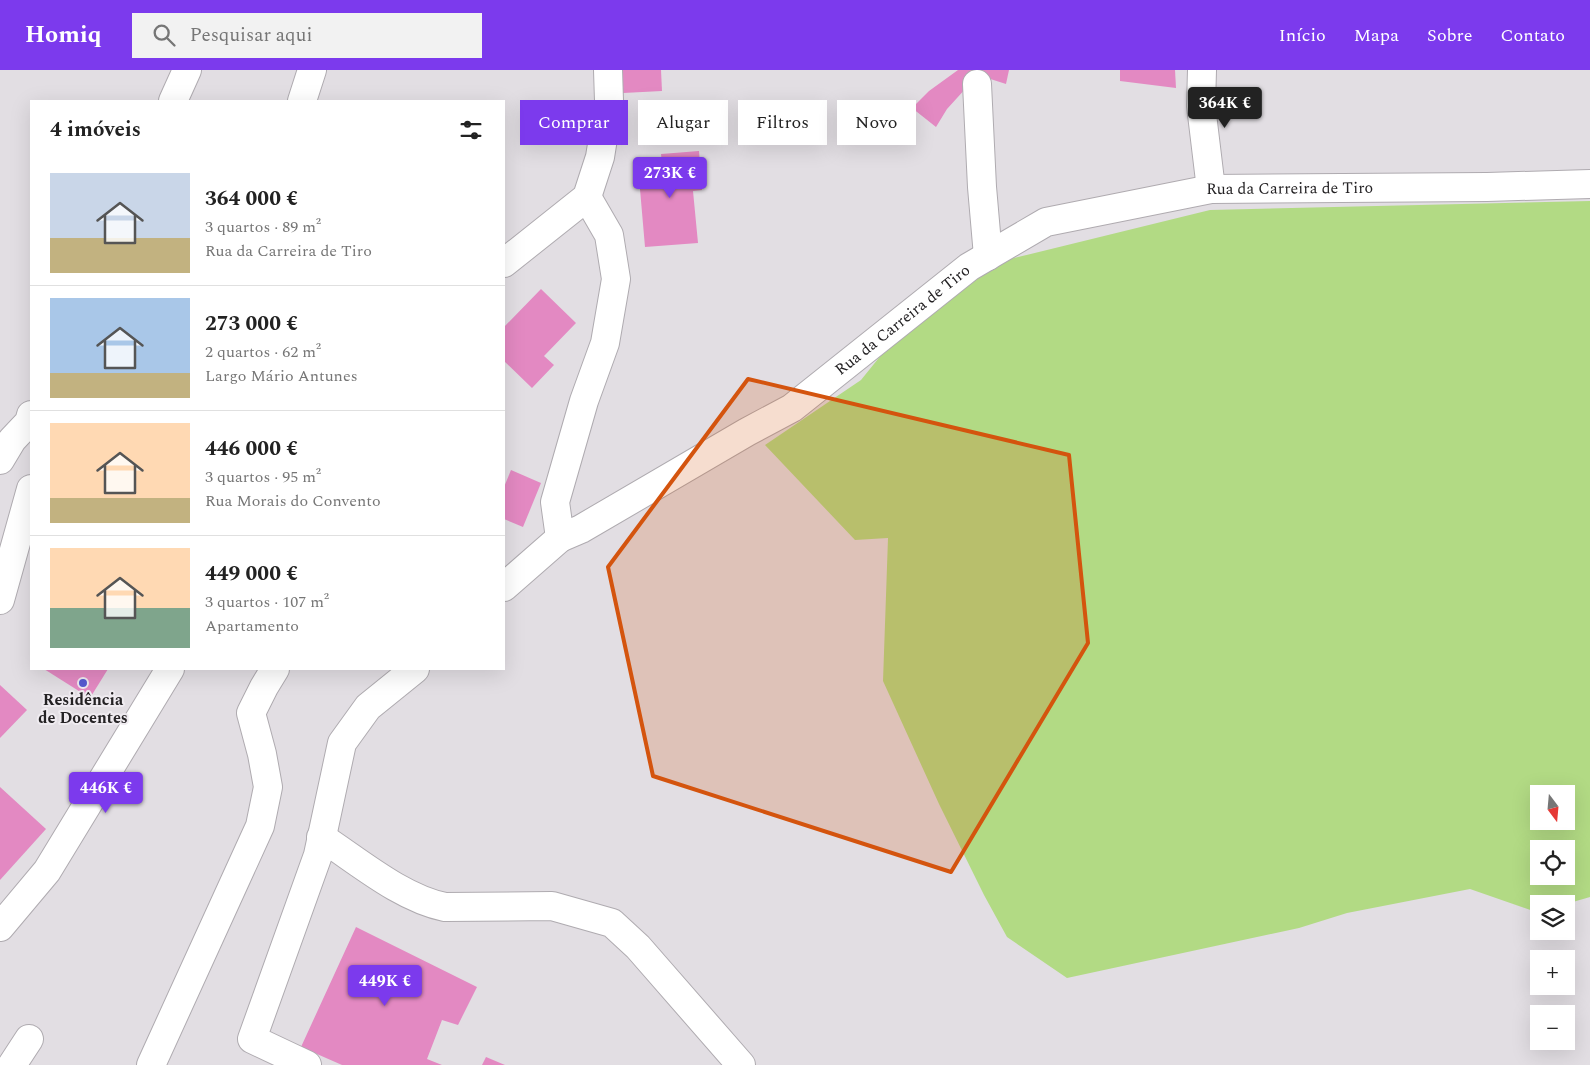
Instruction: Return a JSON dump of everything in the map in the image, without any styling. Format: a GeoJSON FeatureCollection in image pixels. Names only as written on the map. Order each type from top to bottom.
{"type":"FeatureCollection","features":[{"type":"Feature","properties":{"kind":"street"},"geometry":{"type":"LineString","coordinates":[[173,100],[187,70]]}},
{"type":"Feature","properties":{"kind":"street"},"geometry":{"type":"LineString","coordinates":[[302,100],[312,70]]}},
{"type":"Feature","properties":{"kind":"street"},"geometry":{"type":"LineString","coordinates":[[505,262],[587,198],[600,157],[609,101],[608,70]]}},
{"type":"Feature","properties":{"kind":"street"},"geometry":{"type":"LineString","coordinates":[[1202,70],[1201,106],[1211,190]]}},
{"type":"Feature","properties":{"kind":"street"},"geometry":{"type":"LineString","coordinates":[[977,84],[982,187],[988,256]]}},
{"type":"Feature","properties":{"kind":"street","name":"Rua da Carreira de Tiro"},"geometry":{"type":"LineString","coordinates":[[505,586],[560,538],[581,529],[747,432],[792,408],[969,267],[1046,222],[1211,190],[1590,184]]}},
{"type":"Feature","properties":{"kind":"street"},"geometry":{"type":"LineString","coordinates":[[560,538],[555,502],[584,401],[605,343],[616,279],[609,235],[587,198]]}},
{"type":"Feature","properties":{"kind":"street"},"geometry":{"type":"LineString","coordinates":[[0,460],[12,440],[30,422]]}},
{"type":"Feature","properties":{"kind":"street"},"geometry":{"type":"LineString","coordinates":[[0,600],[30,493]]}},
{"type":"Feature","properties":{"kind":"street"},"geometry":{"type":"LineString","coordinates":[[0,927],[46,871],[168,670]]}},
{"type":"Feature","properties":{"kind":"street"},"geometry":{"type":"LineString","coordinates":[[151,1065],[260,826],[268,787],[262,754],[250,713],[274,670]]}},
{"type":"Feature","properties":{"kind":"street"},"geometry":{"type":"LineString","coordinates":[[307,1065],[252,1039],[318,855],[342,743],[368,707],[414,670]]}},
{"type":"Feature","properties":{"kind":"street"},"geometry":{"type":"LineString","coordinates":[[322,837],[395,886],[430,904],[445,906],[552,906],[612,923],[638,947],[741,1065]]}},
{"type":"Feature","properties":{"kind":"street"},"geometry":{"type":"LineString","coordinates":[[12,1065],[29,1039]]}},
{"type":"Feature","properties":{"kind":"highlighted area"},"geometry":{"type":"Polygon","coordinates":[[[748,379],[1069,455],[1088,643],[951,872],[653,776],[608,567],[748,379]]]}},
{"type":"Feature","properties":{"kind":"green space"},"geometry":{"type":"Polygon","coordinates":[[[1590,201],[1590,897],[1575,901],[1575,895],[1530,895],[1530,910],[1470,889],[1347,913],[1299,928],[1067,978],[1007,937],[939,804],[883,681],[888,538],[855,540],[765,445],[861,380],[903,328],[994,263],[1210,210],[1590,201]]]}},
{"type":"Feature","properties":{"kind":"building"},"geometry":{"type":"Polygon","coordinates":[[[622,70],[661,70],[662,91],[623,93],[622,70]]]}},
{"type":"Feature","properties":{"kind":"building"},"geometry":{"type":"Polygon","coordinates":[[[958,70],[973,71],[967,87],[947,109],[936,127],[916,111],[916,104],[929,91],[958,70]]]}},
{"type":"Feature","properties":{"kind":"building"},"geometry":{"type":"Polygon","coordinates":[[[979,70],[1009,70],[1006,84],[978,75],[979,70]]]}},
{"type":"Feature","properties":{"kind":"building"},"geometry":{"type":"Polygon","coordinates":[[[1120,70],[1175,70],[1176,88],[1120,81],[1120,70]]]}},
{"type":"Feature","properties":{"kind":"building"},"geometry":{"type":"Polygon","coordinates":[[[699,151],[702,190],[693,191],[698,243],[645,247],[638,166],[662,164],[661,154],[699,151]]]}},
{"type":"Feature","properties":{"kind":"building"},"geometry":{"type":"Polygon","coordinates":[[[541,289],[576,323],[544,356],[554,365],[532,388],[505,362],[505,326],[541,289]]]}},
{"type":"Feature","properties":{"kind":"building"},"geometry":{"type":"Polygon","coordinates":[[[511,470],[541,483],[523,527],[505,519],[505,485],[511,470]]]}},
{"type":"Feature","properties":{"kind":"building","name":"Residência de Docentes"},"geometry":{"type":"Polygon","coordinates":[[[46,670],[107,670],[90,698],[46,670]]]}},
{"type":"Feature","properties":{"kind":"building"},"geometry":{"type":"Polygon","coordinates":[[[0,685],[27,710],[0,738],[0,685]]]}},
{"type":"Feature","properties":{"kind":"building"},"geometry":{"type":"Polygon","coordinates":[[[0,787],[46,829],[0,880],[0,787]]]}},
{"type":"Feature","properties":{"kind":"building"},"geometry":{"type":"Polygon","coordinates":[[[356,927],[477,987],[458,1025],[442,1020],[427,1059],[442,1065],[342,1065],[301,1047],[356,927]]]}},
{"type":"Feature","properties":{"kind":"building"},"geometry":{"type":"Polygon","coordinates":[[[486,1057],[505,1065],[482,1065],[486,1057]]]}},
{"type":"Feature","properties":{"kind":"place","name":"Residência de Docentes"},"geometry":{"type":"Point","coordinates":[83,683]}}]}
